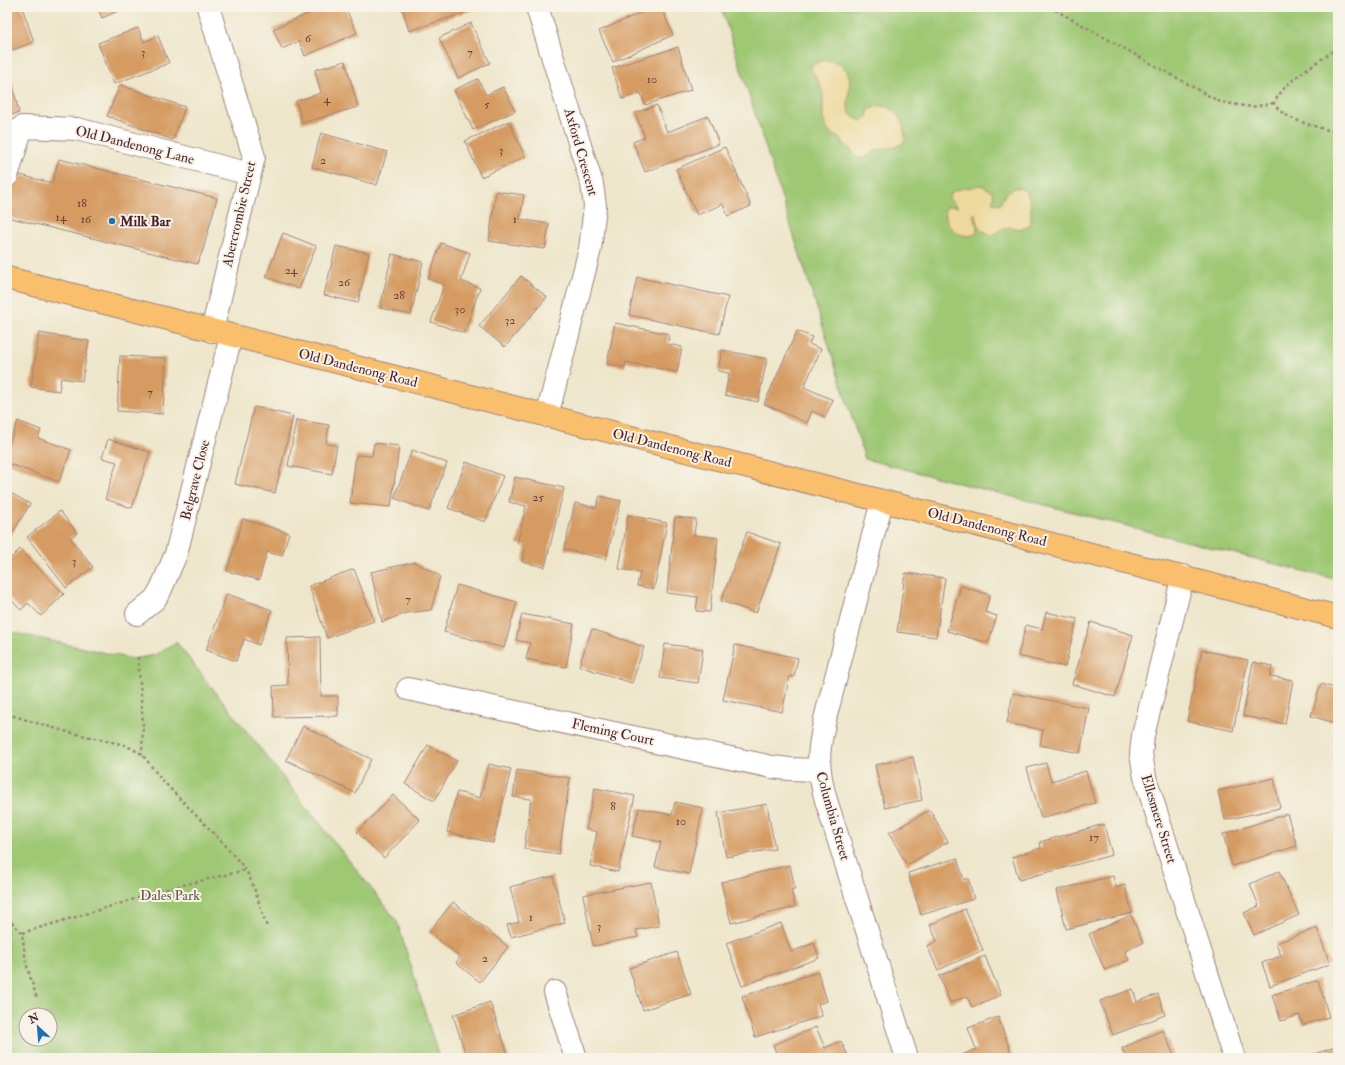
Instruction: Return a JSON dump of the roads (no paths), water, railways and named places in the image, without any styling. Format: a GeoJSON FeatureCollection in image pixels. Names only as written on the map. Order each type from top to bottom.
{"type":"FeatureCollection","features":[{"type":"Feature","properties":{"kind":"main road","name":"Old Dandenong Road"},"geometry":{"type":"LineString","coordinates":[[7,278],[882,501],[1183,576],[1338,617]]}},
{"type":"Feature","properties":{"kind":"street","name":"Abercrombie Street"},"geometry":{"type":"LineString","coordinates":[[208,7],[254,157],[222,333]]}},
{"type":"Feature","properties":{"kind":"street","name":"Axford Crescent"},"geometry":{"type":"LineString","coordinates":[[537,7],[592,184],[595,206],[590,249],[547,416]]}},
{"type":"Feature","properties":{"kind":"street","name":"Old Dandenong Lane"},"geometry":{"type":"LineString","coordinates":[[7,176],[22,127],[76,129],[250,174]]}},
{"type":"Feature","properties":{"kind":"street","name":"Belgrave Close"},"geometry":{"type":"LineString","coordinates":[[137,614],[155,599],[161,589],[176,554],[222,333]]}},
{"type":"Feature","properties":{"kind":"street","name":"Columbia Street"},"geometry":{"type":"LineString","coordinates":[[882,501],[826,714],[820,741],[818,770],[826,800],[907,1058]]}},
{"type":"Feature","properties":{"kind":"street","name":"Ellesmere Street"},"geometry":{"type":"LineString","coordinates":[[1183,576],[1143,735],[1141,754],[1145,777],[1234,1058]]}},
{"type":"Feature","properties":{"kind":"street","name":"Fleming Court"},"geometry":{"type":"LineString","coordinates":[[408,689],[772,767],[818,770]]}},
{"type":"Feature","properties":{"kind":"street"},"geometry":{"type":"LineString","coordinates":[[556,992],[576,1058]]}},
{"type":"Feature","properties":{"kind":"place","name":"Milk Bar"},"geometry":{"type":"Point","coordinates":[112,221]}},
{"type":"Feature","properties":{"kind":"park label","name":"Dales Park"},"geometry":{"type":"Point","coordinates":[170,895]}}]}
